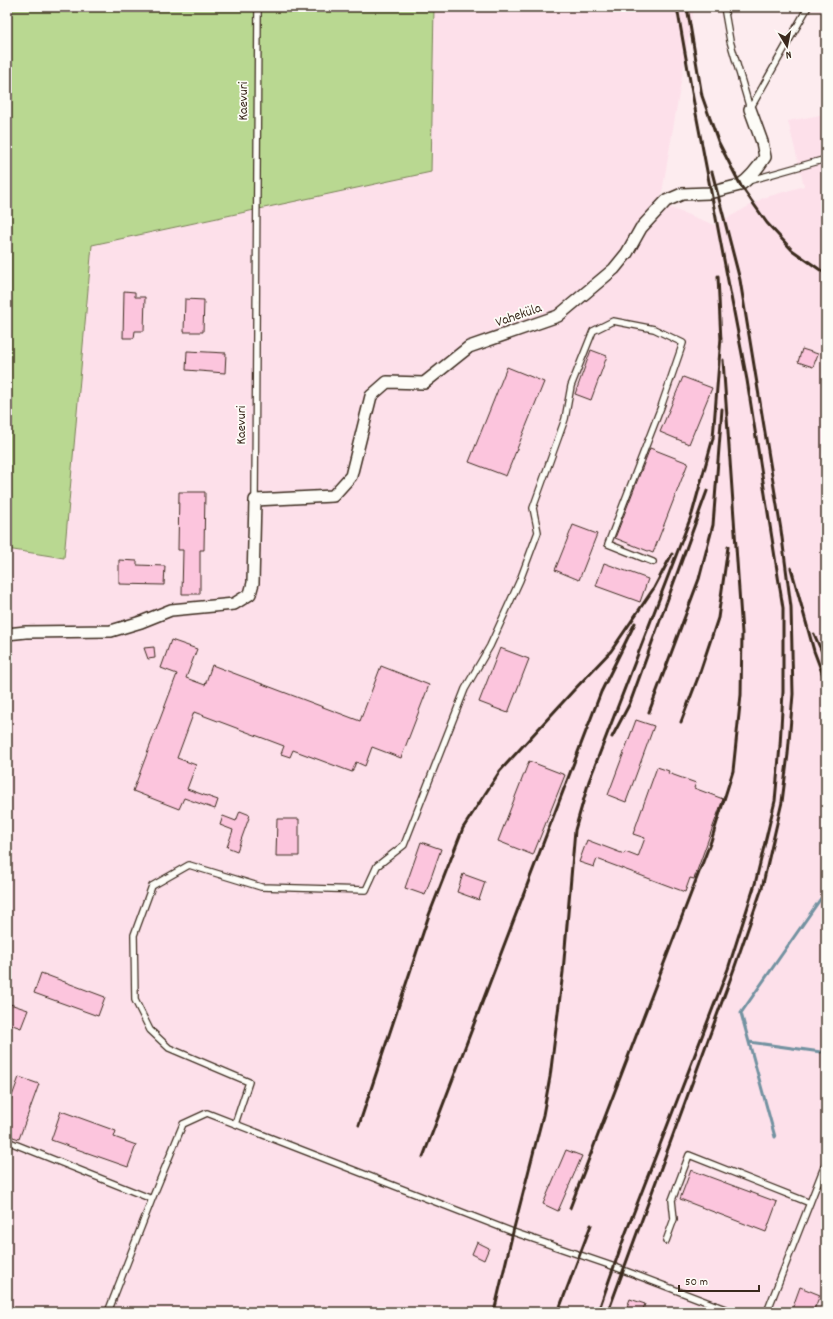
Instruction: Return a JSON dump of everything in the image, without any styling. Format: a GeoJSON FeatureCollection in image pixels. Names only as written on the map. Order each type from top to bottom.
{"type":"FeatureCollection","features":[{"type":"Feature","properties":{"kind":"street","name":"Vaheküla"},"geometry":{"type":"LineString","coordinates":[[255,500],[333,496],[351,476],[371,396],[386,382],[424,382],[469,347],[558,316],[614,269],[626,253],[641,228],[666,201],[682,194],[711,193],[744,182],[754,174],[765,158],[762,142],[750,109]]}},
{"type":"Feature","properties":{"kind":"street","name":"Kaevuri"},"geometry":{"type":"LineString","coordinates":[[7,634],[26,632],[111,631],[141,622],[171,610],[234,604],[250,594],[252,583],[255,500]]}},
{"type":"Feature","properties":{"kind":"lane","name":"Kaevuri"},"geometry":{"type":"LineString","coordinates":[[255,500],[258,7]]}},
{"type":"Feature","properties":{"kind":"lane"},"geometry":{"type":"LineString","coordinates":[[724,7],[730,41],[750,109]]}},
{"type":"Feature","properties":{"kind":"lane"},"geometry":{"type":"LineString","coordinates":[[750,109],[808,7]]}},
{"type":"Feature","properties":{"kind":"lane"},"geometry":{"type":"LineString","coordinates":[[744,182],[826,159]]}},
{"type":"Feature","properties":{"kind":"lane"},"geometry":{"type":"LineString","coordinates":[[235,1124],[249,1082],[169,1048],[150,1030],[135,1000],[134,935],[152,886],[189,865],[261,887],[366,890],[377,866],[404,845],[465,689],[490,646],[520,580],[538,532],[533,508],[565,419],[571,386],[582,356],[593,331],[613,320],[654,329],[683,343],[661,407],[608,544],[653,562]]}},
{"type":"Feature","properties":{"kind":"lane"},"geometry":{"type":"LineString","coordinates":[[108,1312],[183,1124],[207,1113],[513,1232],[615,1267],[733,1312]]}},
{"type":"Feature","properties":{"kind":"lane"},"geometry":{"type":"LineString","coordinates":[[7,1141],[152,1199]]}},
{"type":"Feature","properties":{"kind":"lane"},"geometry":{"type":"LineString","coordinates":[[666,1241],[674,1219],[672,1200],[689,1155],[810,1203]]}},
{"type":"Feature","properties":{"kind":"lane"},"geometry":{"type":"LineString","coordinates":[[767,1312],[826,1162]]}},
{"type":"Feature","properties":{"kind":"shaded area"},"geometry":{"type":"Polygon","coordinates":[[[434,7],[694,7],[660,204],[715,225],[763,198],[804,186],[788,121],[826,114],[826,1312],[7,1312],[7,549],[64,558],[92,245],[430,172],[434,7]]]}},
{"type":"Feature","properties":{"kind":"green space"},"geometry":{"type":"Polygon","coordinates":[[[7,7],[434,7],[431,172],[92,245],[64,558],[7,549],[7,7]]]}},
{"type":"Feature","properties":{"kind":"building"},"geometry":{"type":"Polygon","coordinates":[[[124,291],[135,292],[135,297],[145,297],[144,331],[135,331],[134,338],[123,338],[124,291]]]}},
{"type":"Feature","properties":{"kind":"building"},"geometry":{"type":"Polygon","coordinates":[[[185,299],[204,300],[203,332],[184,332],[185,299]]]}},
{"type":"Feature","properties":{"kind":"building"},"geometry":{"type":"Polygon","coordinates":[[[802,349],[818,354],[813,367],[798,362],[802,349]]]}},
{"type":"Feature","properties":{"kind":"building"},"geometry":{"type":"Polygon","coordinates":[[[591,350],[607,356],[591,400],[575,394],[591,350]]]}},
{"type":"Feature","properties":{"kind":"building"},"geometry":{"type":"Polygon","coordinates":[[[187,351],[226,353],[225,373],[186,370],[187,351]]]}},
{"type":"Feature","properties":{"kind":"building"},"geometry":{"type":"Polygon","coordinates":[[[507,367],[544,382],[506,476],[469,462],[507,367]]]}},
{"type":"Feature","properties":{"kind":"building"},"geometry":{"type":"Polygon","coordinates":[[[683,377],[712,388],[689,444],[660,432],[683,377]]]}},
{"type":"Feature","properties":{"kind":"building"},"geometry":{"type":"Polygon","coordinates":[[[650,448],[688,463],[653,553],[615,538],[650,448]]]}},
{"type":"Feature","properties":{"kind":"building"},"geometry":{"type":"Polygon","coordinates":[[[179,492],[205,492],[204,550],[200,550],[200,594],[182,594],[183,550],[178,550],[179,492]]]}},
{"type":"Feature","properties":{"kind":"building"},"geometry":{"type":"Polygon","coordinates":[[[573,525],[597,534],[579,580],[555,570],[573,525]]]}},
{"type":"Feature","properties":{"kind":"building"},"geometry":{"type":"Polygon","coordinates":[[[119,560],[137,561],[137,565],[165,566],[164,585],[119,584],[119,560]]]}},
{"type":"Feature","properties":{"kind":"building"},"geometry":{"type":"Polygon","coordinates":[[[604,563],[648,579],[640,602],[596,586],[604,563]]]}},
{"type":"Feature","properties":{"kind":"building"},"geometry":{"type":"Polygon","coordinates":[[[171,640],[197,649],[186,678],[205,685],[212,665],[360,721],[381,666],[429,685],[401,758],[372,747],[365,766],[356,762],[352,772],[293,750],[290,757],[281,754],[284,746],[194,712],[177,758],[196,765],[187,789],[218,800],[215,809],[184,798],[179,809],[133,791],[177,674],[161,668],[171,640]]]}},
{"type":"Feature","properties":{"kind":"building"},"geometry":{"type":"Polygon","coordinates":[[[154,647],[155,658],[148,659],[144,648],[154,647]]]}},
{"type":"Feature","properties":{"kind":"building"},"geometry":{"type":"Polygon","coordinates":[[[500,648],[529,659],[508,713],[479,702],[500,648]]]}},
{"type":"Feature","properties":{"kind":"building"},"geometry":{"type":"Polygon","coordinates":[[[636,720],[654,726],[626,802],[608,795],[636,720]]]}},
{"type":"Feature","properties":{"kind":"building"},"geometry":{"type":"Polygon","coordinates":[[[529,761],[565,775],[533,855],[498,841],[529,761]]]}},
{"type":"Feature","properties":{"kind":"building"},"geometry":{"type":"Polygon","coordinates":[[[657,767],[669,771],[668,773],[696,783],[694,788],[723,799],[694,879],[690,878],[685,892],[597,859],[594,867],[579,862],[587,840],[624,854],[625,852],[638,857],[645,838],[633,834],[657,767]]]}},
{"type":"Feature","properties":{"kind":"building"},"geometry":{"type":"Polygon","coordinates":[[[240,811],[250,815],[237,851],[227,847],[233,830],[220,825],[223,816],[236,821],[240,811]]]}},
{"type":"Feature","properties":{"kind":"building"},"geometry":{"type":"Polygon","coordinates":[[[277,819],[299,819],[299,856],[276,856],[277,819]]]}},
{"type":"Feature","properties":{"kind":"building"},"geometry":{"type":"Polygon","coordinates":[[[421,842],[441,849],[425,895],[405,888],[421,842]]]}},
{"type":"Feature","properties":{"kind":"building"},"geometry":{"type":"Polygon","coordinates":[[[463,874],[485,882],[479,900],[457,892],[463,874]]]}},
{"type":"Feature","properties":{"kind":"building"},"geometry":{"type":"Polygon","coordinates":[[[41,973],[105,997],[98,1016],[34,993],[41,973]]]}},
{"type":"Feature","properties":{"kind":"building"},"geometry":{"type":"Polygon","coordinates":[[[7,1003],[28,1010],[21,1028],[7,1023],[7,1003]]]}},
{"type":"Feature","properties":{"kind":"building"},"geometry":{"type":"Polygon","coordinates":[[[19,1077],[39,1084],[19,1139],[7,1135],[7,1110],[19,1077]]]}},
{"type":"Feature","properties":{"kind":"building"},"geometry":{"type":"Polygon","coordinates":[[[61,1111],[116,1131],[114,1137],[136,1145],[128,1167],[51,1140],[61,1111]]]}},
{"type":"Feature","properties":{"kind":"building"},"geometry":{"type":"Polygon","coordinates":[[[566,1150],[582,1156],[558,1211],[543,1204],[566,1150]]]}},
{"type":"Feature","properties":{"kind":"building"},"geometry":{"type":"Polygon","coordinates":[[[691,1170],[777,1202],[766,1232],[680,1199],[691,1170]]]}},
{"type":"Feature","properties":{"kind":"building"},"geometry":{"type":"Polygon","coordinates":[[[477,1242],[489,1248],[484,1260],[472,1254],[477,1242]]]}},
{"type":"Feature","properties":{"kind":"building"},"geometry":{"type":"Polygon","coordinates":[[[800,1287],[820,1295],[813,1312],[791,1312],[800,1287]]]}},
{"type":"Feature","properties":{"kind":"building"},"geometry":{"type":"Polygon","coordinates":[[[630,1299],[645,1304],[642,1312],[625,1312],[630,1299]]]}},
{"type":"Feature","properties":{"kind":"waterway"},"geometry":{"type":"LineString","coordinates":[[775,1137],[741,1013],[826,891]]}},
{"type":"Feature","properties":{"kind":"waterway"},"geometry":{"type":"LineString","coordinates":[[749,1042],[821,1052]]}},
{"type":"Feature","properties":{"kind":"railway"},"geometry":{"type":"LineString","coordinates":[[598,1312],[625,1235],[728,969],[755,884],[775,801],[780,746],[783,692],[783,608],[747,380],[677,7]]}},
{"type":"Feature","properties":{"kind":"railway"},"geometry":{"type":"LineString","coordinates":[[687,7],[702,96],[718,141],[741,186],[767,223],[792,250],[826,274]]}},
{"type":"Feature","properties":{"kind":"railway"},"geometry":{"type":"LineString","coordinates":[[608,1312],[734,969],[762,888],[782,802],[788,754],[793,694],[791,607],[781,530],[740,280],[712,172]]}},
{"type":"Feature","properties":{"kind":"railway"},"geometry":{"type":"LineString","coordinates":[[718,276],[721,342]]}},
{"type":"Feature","properties":{"kind":"railway"},"geometry":{"type":"LineString","coordinates":[[494,1312],[543,1115],[550,1077],[563,972],[575,830],[589,781],[692,514],[713,438],[721,337]]}},
{"type":"Feature","properties":{"kind":"railway"},"geometry":{"type":"LineString","coordinates":[[570,1208],[711,841],[733,771],[741,695],[742,633],[723,360]]}},
{"type":"Feature","properties":{"kind":"railway"},"geometry":{"type":"LineString","coordinates":[[649,712],[699,579],[713,525],[722,409]]}},
{"type":"Feature","properties":{"kind":"railway"},"geometry":{"type":"LineString","coordinates":[[612,737],[630,703],[707,491]]}},
{"type":"Feature","properties":{"kind":"railway"},"geometry":{"type":"LineString","coordinates":[[681,722],[699,675],[718,618],[728,547]]}},
{"type":"Feature","properties":{"kind":"railway"},"geometry":{"type":"LineString","coordinates":[[359,1125],[429,915],[463,828],[500,771],[611,651],[654,588],[672,554]]}},
{"type":"Feature","properties":{"kind":"railway"},"geometry":{"type":"LineString","coordinates":[[791,568],[814,651],[826,683]]}},
{"type":"Feature","properties":{"kind":"railway"},"geometry":{"type":"LineString","coordinates":[[423,1157],[601,692],[635,623]]}},
{"type":"Feature","properties":{"kind":"railway"},"geometry":{"type":"LineString","coordinates":[[814,634],[826,661]]}},
{"type":"Feature","properties":{"kind":"railway"},"geometry":{"type":"LineString","coordinates":[[558,1312],[591,1225]]}}]}
